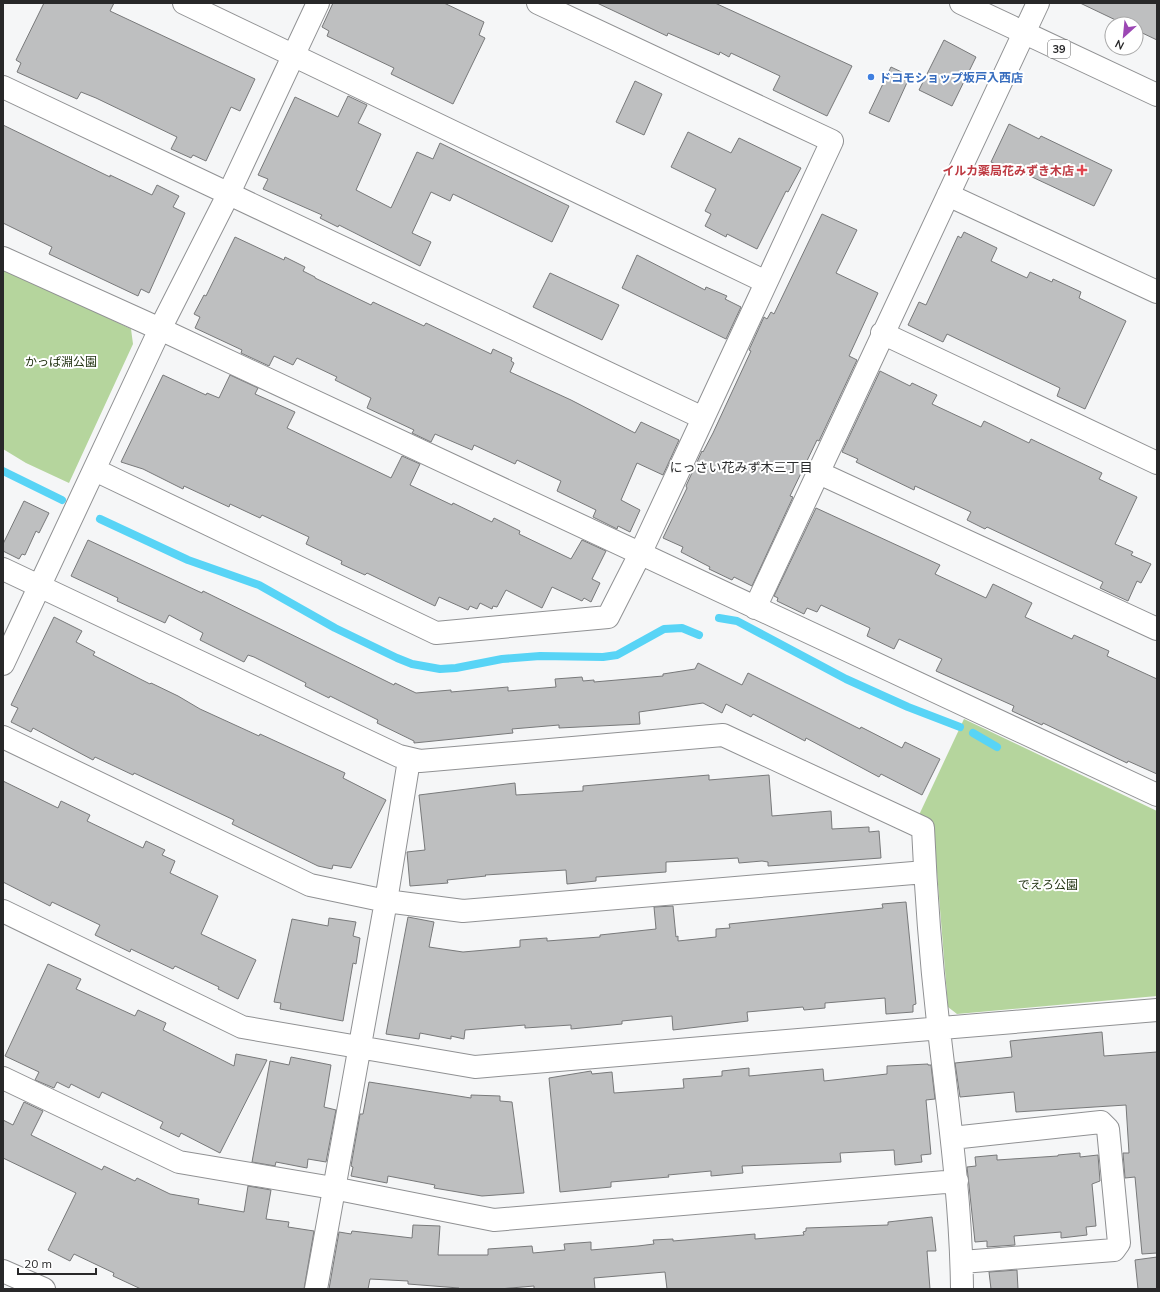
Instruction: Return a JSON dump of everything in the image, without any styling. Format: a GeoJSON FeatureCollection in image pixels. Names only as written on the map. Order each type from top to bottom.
{"type":"FeatureCollection","features":[{"type":"Feature","properties":{"kind":"street"},"geometry":{"type":"LineString","coordinates":[[184,3],[766,282]]}},
{"type":"Feature","properties":{"kind":"street"},"geometry":{"type":"LineString","coordinates":[[3,664],[160,329],[229,193],[318,3]]}},
{"type":"Feature","properties":{"kind":"street"},"geometry":{"type":"LineString","coordinates":[[95,470],[436,633],[608,617],[640,554],[832,141],[538,3]]}},
{"type":"Feature","properties":{"kind":"street","name":"39"},"geometry":{"type":"LineString","coordinates":[[962,3],[1157,95]]}},
{"type":"Feature","properties":{"kind":"street"},"geometry":{"type":"LineString","coordinates":[[754,608],[1038,3]]}},
{"type":"Feature","properties":{"kind":"street"},"geometry":{"type":"LineString","coordinates":[[3,87],[703,418]]}},
{"type":"Feature","properties":{"kind":"street"},"geometry":{"type":"LineString","coordinates":[[948,195],[1157,292]]}},
{"type":"Feature","properties":{"kind":"street"},"geometry":{"type":"LineString","coordinates":[[3,258],[160,329],[754,608],[1157,795]]}},
{"type":"Feature","properties":{"kind":"street"},"geometry":{"type":"LineString","coordinates":[[882,334],[1157,462]]}},
{"type":"Feature","properties":{"kind":"street"},"geometry":{"type":"LineString","coordinates":[[817,472],[1157,629]]}},
{"type":"Feature","properties":{"kind":"street"},"geometry":{"type":"LineString","coordinates":[[3,568],[409,760],[420,761],[723,735],[923,828],[925,872],[938,1029],[957,1181],[962,1262],[962,1289]]}},
{"type":"Feature","properties":{"kind":"street"},"geometry":{"type":"LineString","coordinates":[[3,737],[310,885],[386,900],[463,911],[925,872]]}},
{"type":"Feature","properties":{"kind":"street"},"geometry":{"type":"LineString","coordinates":[[316,1289],[386,900],[409,760]]}},
{"type":"Feature","properties":{"kind":"street"},"geometry":{"type":"LineString","coordinates":[[3,911],[242,1027],[359,1046],[475,1068],[1157,1010]]}},
{"type":"Feature","properties":{"kind":"street"},"geometry":{"type":"LineString","coordinates":[[3,1078],[179,1162],[333,1188],[494,1220],[957,1181]]}},
{"type":"Feature","properties":{"kind":"street"},"geometry":{"type":"LineString","coordinates":[[952,1138],[1101,1122],[1108,1129],[1119,1243],[1114,1250],[962,1262]]}},
{"type":"Feature","properties":{"kind":"street"},"geometry":{"type":"LineString","coordinates":[[3,1271],[44,1289]]}},
{"type":"Feature","properties":{"kind":"green space","name":"かっぱ淵公園"},"geometry":{"type":"Polygon","coordinates":[[[3,268],[131,329],[133,344],[69,483],[26,463],[3,449],[3,268]]]}},
{"type":"Feature","properties":{"kind":"green space","name":"でえろ公園"},"geometry":{"type":"Polygon","coordinates":[[[964,719],[1157,811],[1157,996],[957,1014],[948,1007],[933,823],[919,815],[964,719]]]}},
{"type":"Feature","properties":{"kind":"building"},"geometry":{"type":"Polygon","coordinates":[[[44,3],[114,3],[110,11],[255,79],[240,111],[231,107],[206,161],[193,155],[191,158],[171,149],[177,137],[96,98],[81,92],[77,99],[17,72],[21,63],[16,60],[44,3]]]}},
{"type":"Feature","properties":{"kind":"building"},"geometry":{"type":"Polygon","coordinates":[[[333,3],[444,3],[484,22],[479,35],[485,38],[453,104],[391,74],[394,68],[327,36],[329,31],[322,27],[333,3]]]}},
{"type":"Feature","properties":{"kind":"building"},"geometry":{"type":"Polygon","coordinates":[[[597,3],[715,3],[852,66],[827,116],[773,90],[780,76],[731,53],[729,57],[720,52],[719,55],[668,33],[667,36],[597,3]]]}},
{"type":"Feature","properties":{"kind":"building"},"geometry":{"type":"Polygon","coordinates":[[[1080,3],[1157,3],[1157,40],[1144,34],[1144,16],[1107,16],[1080,3]]]}},
{"type":"Feature","properties":{"kind":"building"},"geometry":{"type":"Polygon","coordinates":[[[944,40],[976,57],[952,106],[919,90],[944,40]]]}},
{"type":"Feature","properties":{"kind":"building"},"geometry":{"type":"Polygon","coordinates":[[[891,67],[910,76],[889,122],[869,113],[891,67]]]}},
{"type":"Feature","properties":{"kind":"building"},"geometry":{"type":"Polygon","coordinates":[[[635,81],[662,94],[644,135],[616,122],[635,81]]]}},
{"type":"Feature","properties":{"kind":"building"},"geometry":{"type":"Polygon","coordinates":[[[348,96],[367,105],[358,123],[381,134],[356,190],[391,208],[417,152],[433,159],[440,143],[569,206],[552,242],[453,194],[450,201],[431,192],[412,233],[431,242],[420,266],[339,225],[338,227],[320,218],[322,215],[263,189],[268,179],[258,175],[295,97],[338,117],[348,96]]]}},
{"type":"Feature","properties":{"kind":"building"},"geometry":{"type":"Polygon","coordinates":[[[1009,124],[1039,139],[1041,136],[1112,170],[1094,206],[1015,169],[1014,173],[991,162],[1009,124]]]}},
{"type":"Feature","properties":{"kind":"building"},"geometry":{"type":"Polygon","coordinates":[[[3,125],[110,177],[110,175],[152,195],[157,185],[179,196],[173,207],[185,213],[149,293],[141,289],[138,296],[49,254],[52,247],[3,223],[3,125]]]}},
{"type":"Feature","properties":{"kind":"building"},"geometry":{"type":"Polygon","coordinates":[[[688,132],[731,153],[739,138],[801,168],[788,192],[786,191],[757,249],[727,234],[726,237],[705,226],[711,214],[705,211],[716,189],[671,167],[688,132]]]}},
{"type":"Feature","properties":{"kind":"building"},"geometry":{"type":"Polygon","coordinates":[[[822,214],[857,230],[836,273],[878,293],[849,356],[857,360],[819,441],[817,440],[790,496],[793,497],[752,586],[734,577],[732,580],[709,569],[710,567],[681,552],[683,547],[663,538],[687,488],[686,486],[702,451],[703,452],[713,433],[751,351],[749,350],[764,317],[767,319],[771,312],[774,314],[822,214]]]}},
{"type":"Feature","properties":{"kind":"building"},"geometry":{"type":"Polygon","coordinates":[[[964,232],[997,248],[991,261],[1027,278],[1030,272],[1052,282],[1053,279],[1081,292],[1079,298],[1126,321],[1085,409],[1057,396],[1060,388],[947,334],[943,342],[908,325],[919,302],[926,305],[958,236],[961,238],[964,232]]]}},
{"type":"Feature","properties":{"kind":"building"},"geometry":{"type":"Polygon","coordinates":[[[235,237],[284,260],[285,257],[305,267],[303,271],[315,278],[371,305],[373,302],[424,326],[426,323],[491,354],[493,349],[512,358],[511,361],[514,363],[510,372],[571,400],[635,433],[641,422],[679,440],[663,475],[637,463],[621,500],[640,510],[630,532],[618,526],[617,529],[593,517],[596,510],[557,491],[561,481],[517,460],[515,464],[474,445],[472,450],[435,434],[431,442],[412,433],[414,430],[367,408],[371,398],[335,380],[337,377],[297,358],[293,365],[274,356],[269,366],[241,353],[242,350],[195,328],[200,317],[194,314],[204,295],[206,296],[235,237]]]}},
{"type":"Feature","properties":{"kind":"building"},"geometry":{"type":"Polygon","coordinates":[[[637,255],[705,290],[706,287],[727,296],[725,299],[741,307],[726,339],[622,288],[637,255]]]}},
{"type":"Feature","properties":{"kind":"building"},"geometry":{"type":"Polygon","coordinates":[[[550,273],[619,305],[602,340],[533,307],[550,273]]]}},
{"type":"Feature","properties":{"kind":"building"},"geometry":{"type":"Polygon","coordinates":[[[880,371],[910,386],[912,383],[937,395],[932,404],[981,427],[984,421],[1029,443],[1031,439],[1102,473],[1099,479],[1137,497],[1115,544],[1133,552],[1131,555],[1151,564],[1141,583],[1137,581],[1128,601],[1100,588],[1103,582],[987,527],[985,529],[967,520],[971,512],[915,486],[914,490],[856,462],[858,459],[842,452],[880,371]]]}},
{"type":"Feature","properties":{"kind":"building"},"geometry":{"type":"Polygon","coordinates":[[[163,375],[206,395],[207,393],[219,398],[230,375],[258,388],[255,394],[295,412],[287,428],[391,478],[402,456],[420,464],[410,485],[452,505],[453,503],[492,522],[494,518],[520,531],[519,534],[571,559],[582,540],[606,551],[592,579],[600,583],[591,602],[584,598],[582,601],[552,587],[542,608],[506,590],[497,607],[493,606],[492,609],[480,603],[477,609],[470,606],[468,610],[439,597],[435,606],[367,573],[365,575],[341,564],[342,561],[306,544],[309,537],[262,515],[260,518],[230,504],[229,507],[184,486],[183,489],[143,469],[121,462],[163,375]]]}},
{"type":"Feature","properties":{"kind":"building"},"geometry":{"type":"Polygon","coordinates":[[[24,501],[49,513],[39,533],[36,531],[25,555],[22,554],[19,559],[3,551],[3,544],[24,501]]]}},
{"type":"Feature","properties":{"kind":"building"},"geometry":{"type":"Polygon","coordinates":[[[816,508],[940,565],[935,574],[986,598],[993,584],[1032,603],[1025,617],[1072,639],[1074,635],[1109,651],[1107,656],[1157,679],[1157,774],[1128,761],[1127,763],[1043,723],[1042,725],[1012,711],[1014,706],[936,671],[942,659],[899,639],[894,649],[867,636],[870,628],[821,605],[817,612],[807,608],[804,614],[777,601],[778,598],[774,596],[816,508]]]}},
{"type":"Feature","properties":{"kind":"building"},"geometry":{"type":"Polygon","coordinates":[[[88,540],[202,593],[203,591],[394,685],[395,683],[416,693],[451,690],[451,692],[508,687],[508,691],[556,687],[555,679],[582,677],[583,681],[594,680],[594,682],[663,676],[663,674],[695,669],[698,663],[742,685],[748,673],[860,729],[861,727],[902,748],[905,742],[940,759],[922,795],[881,774],[879,777],[806,738],[805,741],[753,714],[751,717],[726,704],[722,713],[703,703],[639,712],[640,724],[559,728],[559,725],[512,729],[513,733],[414,743],[414,741],[377,723],[378,720],[330,696],[329,698],[305,686],[306,683],[254,657],[248,655],[244,662],[200,640],[203,633],[169,615],[165,623],[117,601],[118,598],[71,576],[88,540]]]}},
{"type":"Feature","properties":{"kind":"building"},"geometry":{"type":"Polygon","coordinates":[[[54,617],[82,631],[76,642],[95,652],[93,655],[150,684],[151,683],[178,696],[200,709],[259,736],[260,734],[345,773],[343,778],[386,800],[351,868],[333,865],[332,869],[318,866],[232,824],[234,820],[134,773],[133,775],[95,757],[93,760],[33,728],[31,732],[11,722],[18,708],[11,705],[54,617]]]}},
{"type":"Feature","properties":{"kind":"building"},"geometry":{"type":"Polygon","coordinates":[[[709,775],[709,780],[769,775],[772,816],[831,811],[832,829],[869,827],[869,832],[879,831],[881,858],[768,866],[768,862],[762,861],[739,863],[738,858],[666,862],[666,872],[596,877],[596,881],[567,884],[566,870],[485,875],[486,876],[447,880],[448,883],[410,886],[407,852],[425,850],[419,795],[515,783],[516,795],[583,791],[583,786],[709,775]]]}},
{"type":"Feature","properties":{"kind":"building"},"geometry":{"type":"Polygon","coordinates":[[[3,781],[58,808],[61,801],[90,815],[87,821],[143,848],[146,841],[165,850],[162,855],[175,861],[170,873],[218,896],[201,934],[256,960],[238,999],[218,989],[219,987],[175,966],[173,969],[131,949],[130,952],[95,935],[100,925],[52,902],[50,906],[3,882],[3,781]]]}},
{"type":"Feature","properties":{"kind":"building"},"geometry":{"type":"Polygon","coordinates":[[[906,902],[916,1004],[913,1005],[913,1012],[886,1014],[885,998],[825,1003],[825,1008],[804,1010],[803,1007],[747,1012],[748,1021],[673,1030],[672,1016],[622,1021],[622,1024],[571,1029],[571,1025],[525,1028],[525,1025],[465,1030],[464,1039],[451,1036],[451,1039],[420,1033],[419,1039],[386,1034],[408,917],[434,922],[429,947],[463,952],[520,947],[520,940],[547,938],[547,941],[600,937],[600,935],[656,929],[654,907],[673,906],[676,937],[678,936],[678,941],[716,937],[716,929],[730,928],[729,924],[883,908],[882,904],[906,902]]]}},
{"type":"Feature","properties":{"kind":"building"},"geometry":{"type":"Polygon","coordinates":[[[329,918],[356,922],[353,936],[360,938],[356,964],[353,963],[343,1021],[280,1009],[281,1003],[274,1002],[292,919],[328,926],[329,918]]]}},
{"type":"Feature","properties":{"kind":"building"},"geometry":{"type":"Polygon","coordinates":[[[48,964],[81,979],[76,989],[135,1016],[138,1010],[166,1023],[163,1030],[234,1066],[236,1054],[267,1060],[220,1153],[181,1133],[179,1137],[160,1128],[163,1122],[102,1092],[99,1098],[71,1084],[69,1088],[57,1082],[54,1088],[35,1080],[39,1072],[5,1056],[48,964]]]}},
{"type":"Feature","properties":{"kind":"building"},"geometry":{"type":"Polygon","coordinates":[[[1102,1032],[1104,1056],[1157,1052],[1157,1253],[1142,1254],[1135,1177],[1125,1178],[1123,1153],[1129,1153],[1126,1105],[1016,1112],[1014,1092],[960,1097],[955,1063],[1012,1057],[1010,1041],[1102,1032]]]}},
{"type":"Feature","properties":{"kind":"building"},"geometry":{"type":"Polygon","coordinates":[[[291,1057],[331,1065],[324,1107],[336,1110],[326,1162],[308,1159],[307,1168],[276,1162],[275,1166],[252,1162],[270,1061],[289,1065],[291,1057]]]}},
{"type":"Feature","properties":{"kind":"building"},"geometry":{"type":"Polygon","coordinates":[[[931,1065],[935,1099],[926,1100],[931,1154],[921,1155],[922,1162],[895,1165],[894,1150],[840,1153],[841,1162],[742,1166],[743,1173],[711,1176],[711,1171],[668,1175],[669,1177],[611,1182],[611,1187],[560,1192],[549,1078],[591,1071],[592,1074],[612,1072],[614,1093],[684,1088],[683,1079],[722,1076],[722,1071],[749,1068],[749,1076],[823,1069],[824,1081],[887,1074],[887,1066],[931,1065]]]}},
{"type":"Feature","properties":{"kind":"building"},"geometry":{"type":"Polygon","coordinates":[[[369,1082],[471,1098],[471,1095],[500,1096],[500,1101],[512,1102],[524,1193],[482,1196],[434,1188],[435,1185],[388,1176],[387,1183],[351,1176],[353,1167],[351,1166],[360,1114],[363,1114],[369,1082]]]}},
{"type":"Feature","properties":{"kind":"building"},"geometry":{"type":"Polygon","coordinates":[[[24,1102],[43,1111],[31,1135],[102,1170],[104,1166],[135,1181],[137,1178],[170,1194],[199,1199],[198,1204],[244,1212],[248,1186],[271,1190],[266,1219],[289,1222],[288,1227],[314,1231],[304,1289],[141,1289],[113,1276],[114,1273],[74,1254],[70,1261],[48,1250],[76,1193],[3,1158],[3,1120],[13,1125],[24,1102]]]}},
{"type":"Feature","properties":{"kind":"building"},"geometry":{"type":"Polygon","coordinates":[[[1080,1153],[1080,1157],[1098,1155],[1100,1181],[1092,1184],[1096,1226],[1086,1227],[1087,1235],[1061,1238],[1061,1232],[1014,1236],[1015,1245],[987,1247],[987,1241],[975,1242],[967,1167],[976,1166],[975,1157],[997,1155],[997,1160],[1080,1153]]]}},
{"type":"Feature","properties":{"kind":"building"},"geometry":{"type":"Polygon","coordinates":[[[932,1217],[936,1251],[927,1251],[930,1289],[667,1289],[665,1272],[594,1278],[595,1289],[534,1289],[534,1286],[499,1289],[459,1289],[408,1284],[408,1281],[370,1279],[368,1289],[329,1289],[339,1232],[351,1234],[352,1231],[412,1238],[413,1225],[440,1226],[438,1255],[488,1255],[488,1249],[532,1246],[533,1253],[565,1250],[564,1244],[591,1242],[591,1250],[654,1244],[653,1240],[673,1239],[673,1241],[755,1234],[755,1239],[804,1235],[803,1232],[806,1231],[806,1228],[888,1225],[888,1222],[932,1217]]]}},
{"type":"Feature","properties":{"kind":"building"},"geometry":{"type":"Polygon","coordinates":[[[1157,1257],[1157,1289],[1138,1289],[1135,1260],[1157,1257]]]}},
{"type":"Feature","properties":{"kind":"building"},"geometry":{"type":"Polygon","coordinates":[[[1017,1270],[1018,1289],[991,1289],[989,1272],[1017,1270]]]}},
{"type":"Feature","properties":{"kind":"waterway"},"geometry":{"type":"LineString","coordinates":[[3,471],[62,500]]}},
{"type":"Feature","properties":{"kind":"waterway"},"geometry":{"type":"LineString","coordinates":[[100,519],[188,560],[259,585],[335,628],[412,664],[440,669],[456,668],[502,659],[540,656],[603,657],[617,655],[664,629],[682,628],[699,635]]}},
{"type":"Feature","properties":{"kind":"waterway"},"geometry":{"type":"LineString","coordinates":[[719,618],[737,621],[846,679],[908,707],[960,727]]}},
{"type":"Feature","properties":{"kind":"waterway"},"geometry":{"type":"LineString","coordinates":[[973,733],[997,747]]}},
{"type":"Feature","properties":{"kind":"place","name":"ドコモショップ坂戸入西店"},"geometry":{"type":"Point","coordinates":[871,77]}},
{"type":"Feature","properties":{"kind":"place","name":"イルカ薬局花みずき木店"},"geometry":{"type":"Point","coordinates":[1082,170]}},
{"type":"Feature","properties":{"kind":"district","name":"にっさい花みず木三丁目"},"geometry":{"type":"Point","coordinates":[741,467]}}]}
